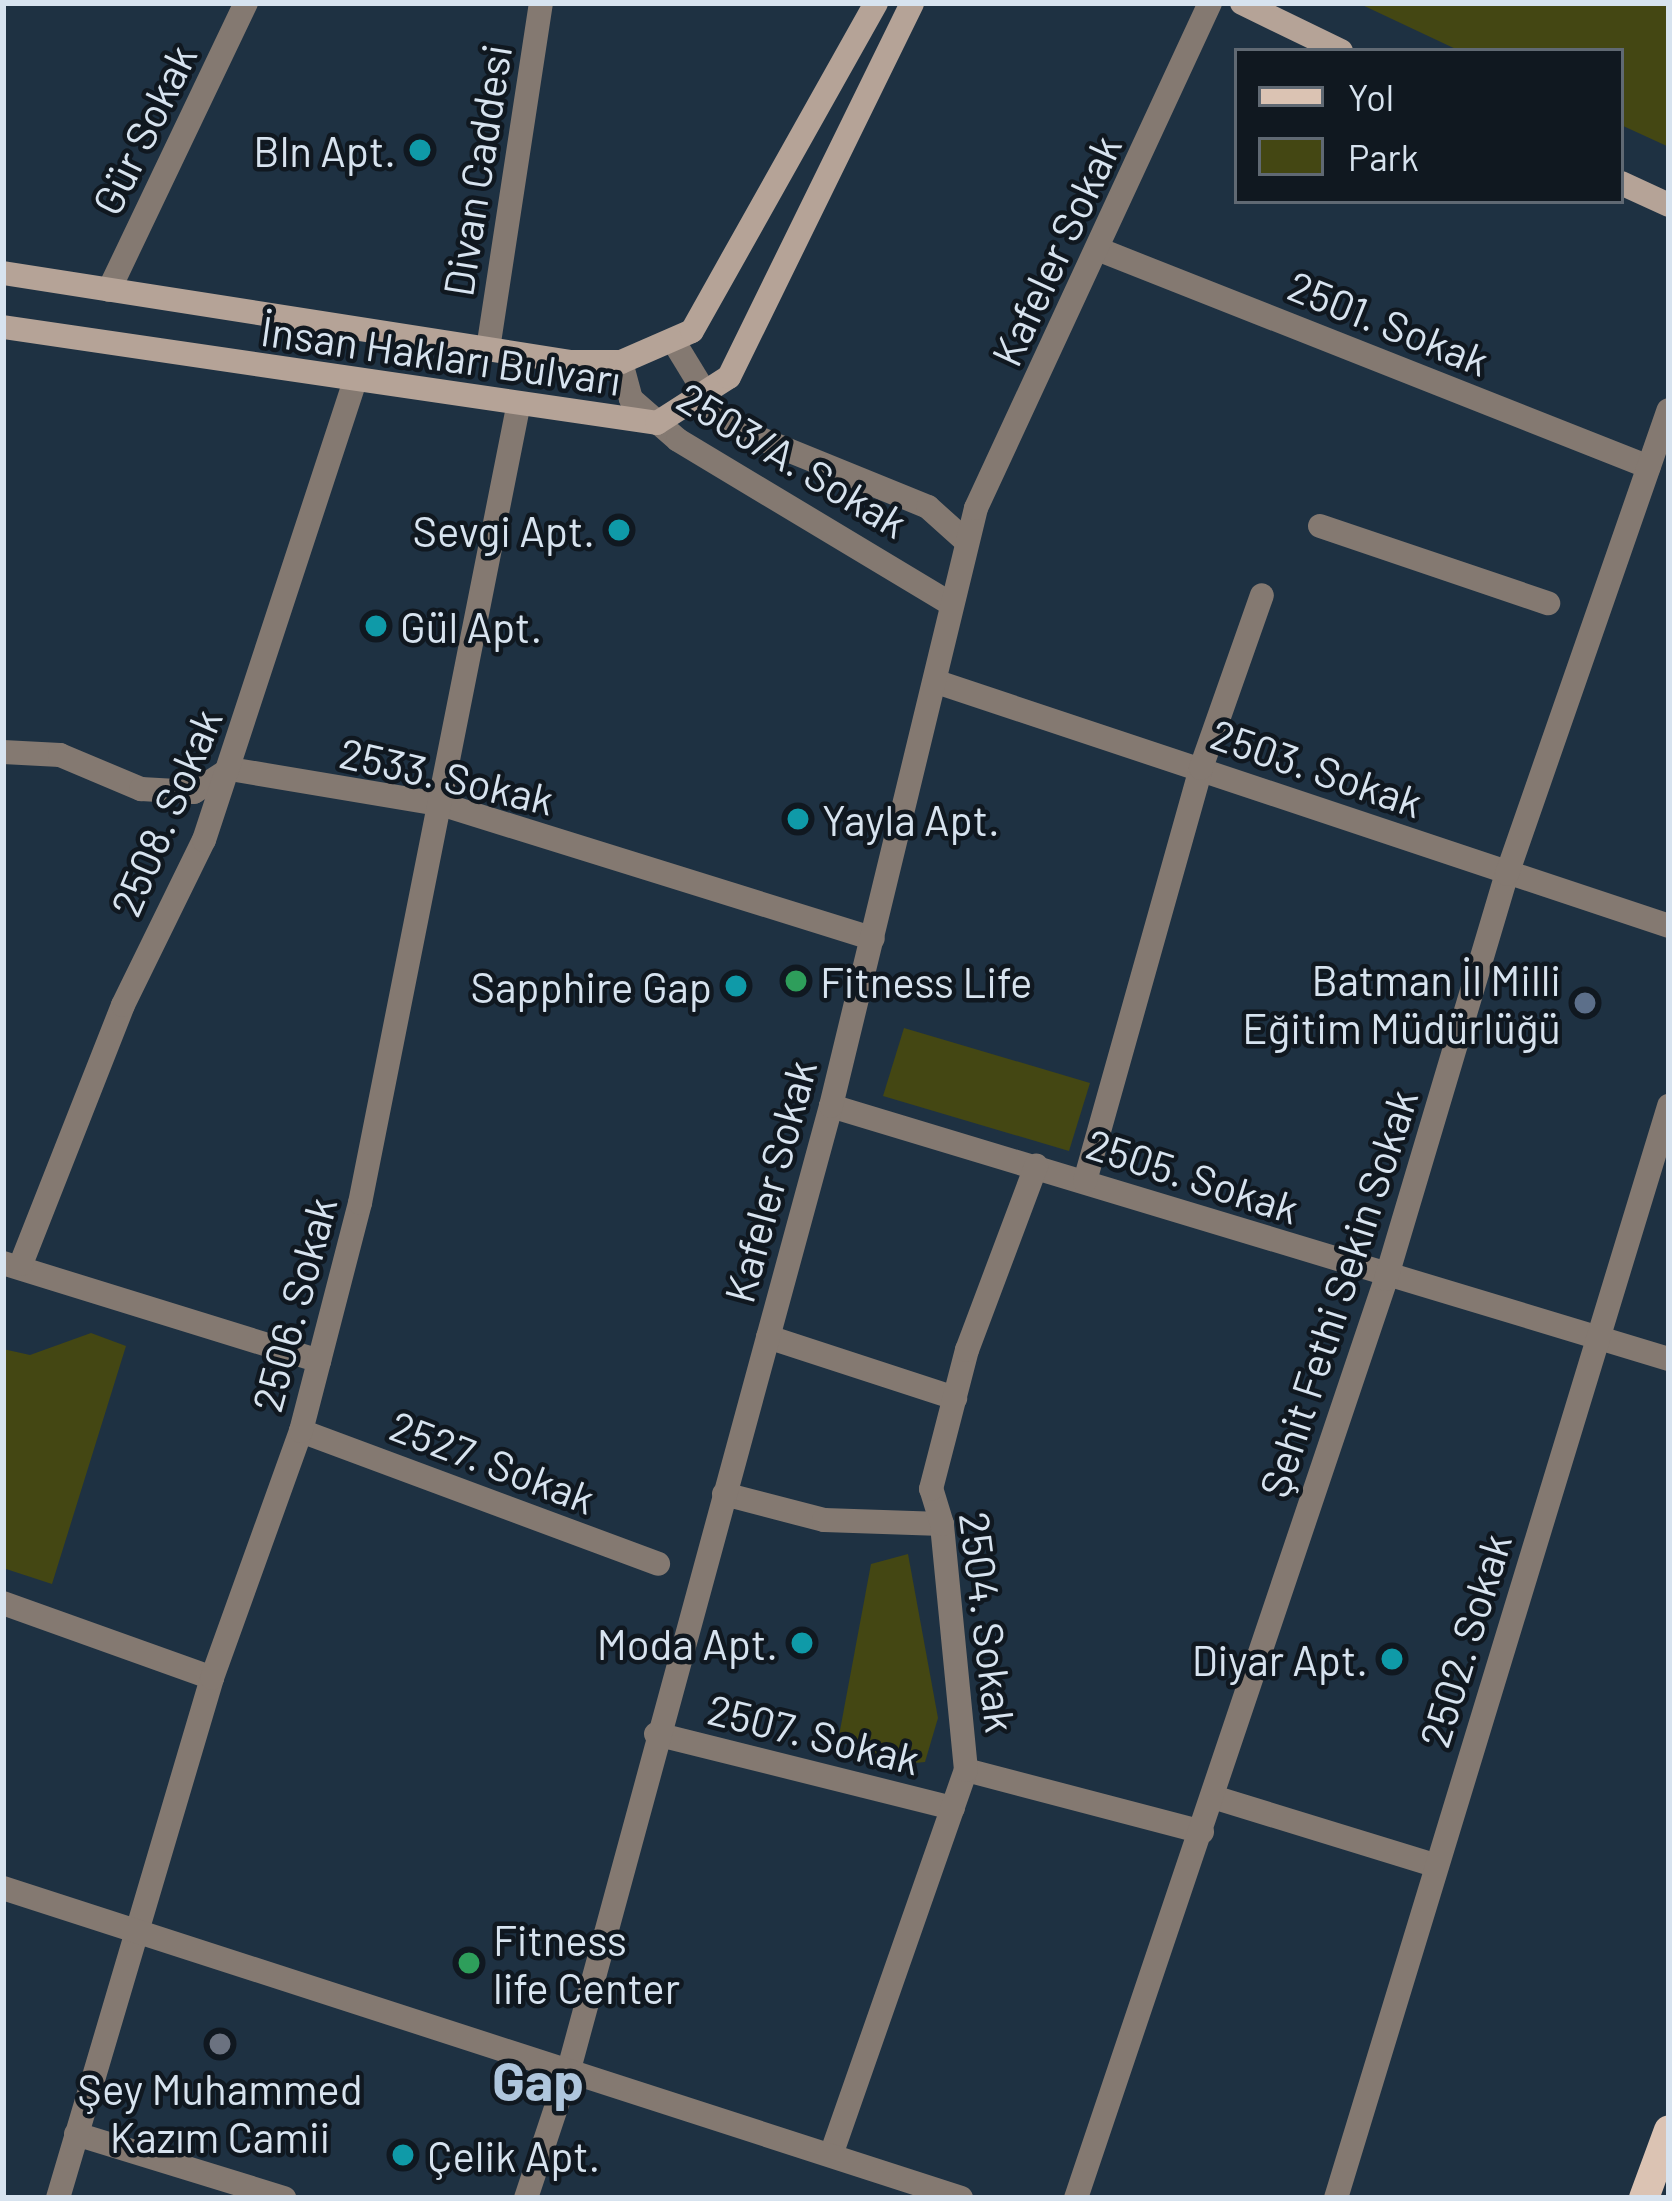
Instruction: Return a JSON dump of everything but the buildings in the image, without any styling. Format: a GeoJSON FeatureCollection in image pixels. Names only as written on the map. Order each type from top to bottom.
{"type":"FeatureCollection","features":[{"type":"Feature","properties":{"kind":"main road","name":"İnsan Hakları Bulvarı"},"geometry":{"type":"LineString","coordinates":[[3,273],[488,349],[621,362],[692,332],[876,3]]}},
{"type":"Feature","properties":{"kind":"main road","name":"İnsan Hakları Bulvarı"},"geometry":{"type":"LineString","coordinates":[[3,327],[518,407],[657,422],[703,398],[729,377],[912,3]]}},
{"type":"Feature","properties":{"kind":"main road"},"geometry":{"type":"LineString","coordinates":[[1242,3],[1335,48]]}},
{"type":"Feature","properties":{"kind":"main road"},"geometry":{"type":"LineString","coordinates":[[1624,184],[1669,205]]}},
{"type":"Feature","properties":{"kind":"main road"},"geometry":{"type":"LineString","coordinates":[[1644,2198],[1669,2130]]}},
{"type":"Feature","properties":{"kind":"street","name":"Gür Sokak"},"geometry":{"type":"LineString","coordinates":[[109,290],[246,3]]}},
{"type":"Feature","properties":{"kind":"street","name":"Divan Caddesi"},"geometry":{"type":"LineString","coordinates":[[488,349],[541,3]]}},
{"type":"Feature","properties":{"kind":"street","name":"Kafeler Sokak"},"geometry":{"type":"LineString","coordinates":[[526,2198],[569,2069],[656,1734],[832,1106],[940,683],[951,604],[967,542],[1210,3]]}},
{"type":"Feature","properties":{"kind":"street","name":"2501. Sokak"},"geometry":{"type":"LineString","coordinates":[[1100,250],[1648,467]]}},
{"type":"Feature","properties":{"kind":"street"},"geometry":{"type":"LineString","coordinates":[[674,342],[703,398],[724,424],[772,448],[946,516],[967,542]]}},
{"type":"Feature","properties":{"kind":"street","name":"2503/A. Sokak"},"geometry":{"type":"LineString","coordinates":[[621,362],[631,399],[657,422],[951,604]]}},
{"type":"Feature","properties":{"kind":"street","name":"2508. Sokak"},"geometry":{"type":"LineString","coordinates":[[12,1263],[230,769],[355,382]]}},
{"type":"Feature","properties":{"kind":"street","name":"2506. Sokak"},"geometry":{"type":"LineString","coordinates":[[58,2198],[212,1678],[301,1431],[319,1361],[444,805],[518,407]]}},
{"type":"Feature","properties":{"kind":"street","name":"Şehit Fethi Sekin Sokak"},"geometry":{"type":"LineString","coordinates":[[1076,2198],[1386,1279],[1507,874],[1669,410]]}},
{"type":"Feature","properties":{"kind":"street"},"geometry":{"type":"LineString","coordinates":[[1320,526],[1548,603]]}},
{"type":"Feature","properties":{"kind":"street"},"geometry":{"type":"LineString","coordinates":[[1084,1181],[1202,768],[1262,596]]}},
{"type":"Feature","properties":{"kind":"street","name":"2503. Sokak"},"geometry":{"type":"LineString","coordinates":[[940,683],[1669,926]]}},
{"type":"Feature","properties":{"kind":"street"},"geometry":{"type":"LineString","coordinates":[[3,752],[60,755],[141,789],[194,792],[230,769]]}},
{"type":"Feature","properties":{"kind":"street","name":"2533. Sokak"},"geometry":{"type":"LineString","coordinates":[[230,769],[444,805],[873,939]]}},
{"type":"Feature","properties":{"kind":"street","name":"2505. Sokak"},"geometry":{"type":"LineString","coordinates":[[832,1106],[1386,1279],[1669,1359]]}},
{"type":"Feature","properties":{"kind":"street","name":"2502. Sokak"},"geometry":{"type":"LineString","coordinates":[[1336,2198],[1669,1106]]}},
{"type":"Feature","properties":{"kind":"street","name":"2504. Sokak"},"geometry":{"type":"LineString","coordinates":[[830,2155],[966,1770],[942,1524],[931,1489],[955,1398],[1036,1166]]}},
{"type":"Feature","properties":{"kind":"street"},"geometry":{"type":"LineString","coordinates":[[12,1263],[319,1361]]}},
{"type":"Feature","properties":{"kind":"street"},"geometry":{"type":"LineString","coordinates":[[768,1337],[955,1398]]}},
{"type":"Feature","properties":{"kind":"street","name":"2527. Sokak"},"geometry":{"type":"LineString","coordinates":[[301,1431],[658,1564]]}},
{"type":"Feature","properties":{"kind":"street"},"geometry":{"type":"LineString","coordinates":[[724,1494],[824,1520],[942,1524]]}},
{"type":"Feature","properties":{"kind":"street"},"geometry":{"type":"LineString","coordinates":[[3,1604],[212,1678]]}},
{"type":"Feature","properties":{"kind":"street","name":"2507. Sokak"},"geometry":{"type":"LineString","coordinates":[[656,1734],[953,1808]]}},
{"type":"Feature","properties":{"kind":"street","name":"2507. Sokak"},"geometry":{"type":"LineString","coordinates":[[966,1770],[1202,1832]]}},
{"type":"Feature","properties":{"kind":"street"},"geometry":{"type":"LineString","coordinates":[[1214,1797],[1437,1866]]}},
{"type":"Feature","properties":{"kind":"street"},"geometry":{"type":"LineString","coordinates":[[3,1888],[961,2198]]}},
{"type":"Feature","properties":{"kind":"street"},"geometry":{"type":"LineString","coordinates":[[76,2134],[284,2198]]}},
{"type":"Feature","properties":{"kind":"green space"},"geometry":{"type":"Polygon","coordinates":[[[1358,3],[1669,3],[1669,147],[1624,126],[1624,48],[1454,48],[1358,3]]]}},
{"type":"Feature","properties":{"kind":"green space"},"geometry":{"type":"Polygon","coordinates":[[[904,1028],[1090,1083],[1069,1151],[883,1096],[904,1028]]]}},
{"type":"Feature","properties":{"kind":"green space"},"geometry":{"type":"Polygon","coordinates":[[[91,1333],[126,1346],[52,1584],[3,1568],[3,1349],[30,1355],[91,1333]]]}},
{"type":"Feature","properties":{"kind":"green space"},"geometry":{"type":"Polygon","coordinates":[[[908,1554],[938,1718],[925,1762],[905,1764],[838,1741],[871,1564],[908,1554]]]}},
{"type":"Feature","properties":{"kind":"place","name":"Bln Apt."},"geometry":{"type":"Point","coordinates":[420,150]}},
{"type":"Feature","properties":{"kind":"place","name":"Sevgi Apt."},"geometry":{"type":"Point","coordinates":[619,530]}},
{"type":"Feature","properties":{"kind":"place","name":"Gül Apt."},"geometry":{"type":"Point","coordinates":[376,626]}},
{"type":"Feature","properties":{"kind":"place","name":"Yayla Apt."},"geometry":{"type":"Point","coordinates":[798,819]}},
{"type":"Feature","properties":{"kind":"place","name":"Fitness Life"},"geometry":{"type":"Point","coordinates":[796,981]}},
{"type":"Feature","properties":{"kind":"place","name":"Sapphire Gap"},"geometry":{"type":"Point","coordinates":[736,986]}},
{"type":"Feature","properties":{"kind":"place","name":"Batman İl Milli Eğitim Müdürlüğü"},"geometry":{"type":"Point","coordinates":[1585,1003]}},
{"type":"Feature","properties":{"kind":"place","name":"Moda Apt."},"geometry":{"type":"Point","coordinates":[802,1643]}},
{"type":"Feature","properties":{"kind":"place","name":"Diyar Apt."},"geometry":{"type":"Point","coordinates":[1392,1659]}},
{"type":"Feature","properties":{"kind":"place","name":"Fitness life Center"},"geometry":{"type":"Point","coordinates":[469,1963]}},
{"type":"Feature","properties":{"kind":"place","name":"Şey Muhammed Kazım Camii"},"geometry":{"type":"Point","coordinates":[220,2044]}},
{"type":"Feature","properties":{"kind":"place","name":"Çelik Apt."},"geometry":{"type":"Point","coordinates":[403,2155]}},
{"type":"Feature","properties":{"kind":"district","name":"Gap"},"geometry":{"type":"Point","coordinates":[538,2080]}}]}
